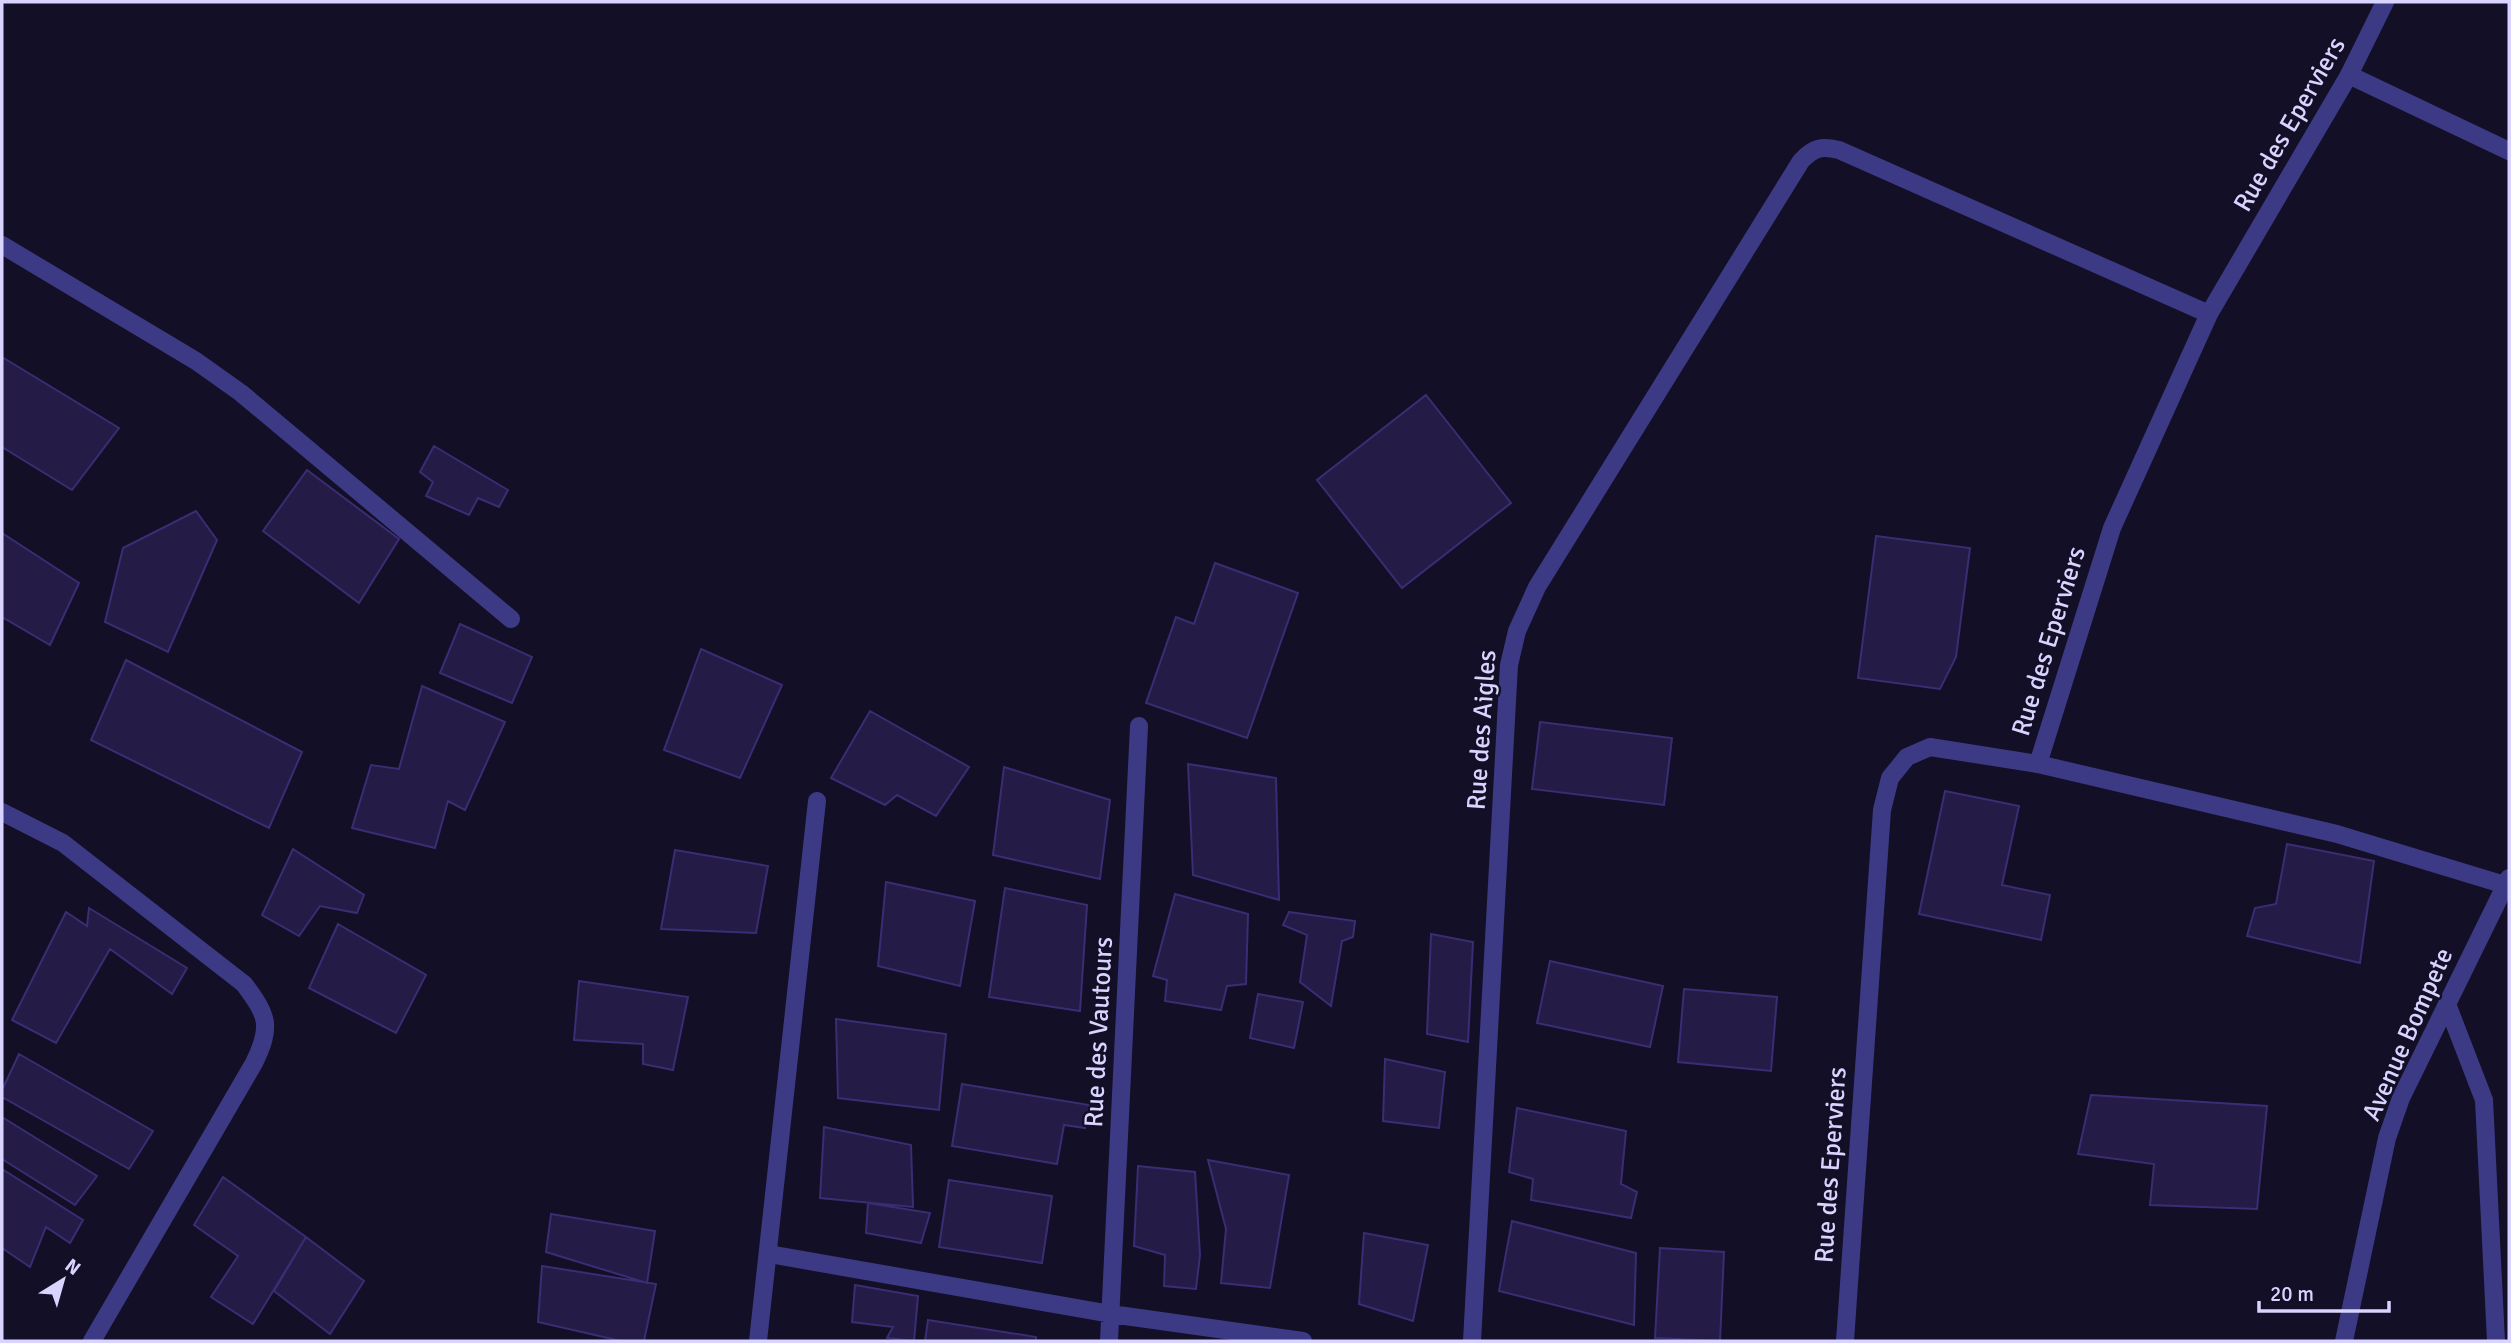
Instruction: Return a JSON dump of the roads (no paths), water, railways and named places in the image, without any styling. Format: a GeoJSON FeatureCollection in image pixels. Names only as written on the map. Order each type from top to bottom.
{"type":"FeatureCollection","features":[{"type":"Feature","properties":{"kind":"street","name":"Rue des Eperviers"},"geometry":{"type":"LineString","coordinates":[[1844,1341],[1882,810],[1890,778],[1907,757],[1930,747],[2038,764],[2112,528],[2209,313],[2349,75],[2385,2]]}},
{"type":"Feature","properties":{"kind":"street"},"geometry":{"type":"LineString","coordinates":[[2349,75],[2509,151]]}},
{"type":"Feature","properties":{"kind":"street","name":"Rue des Aigles"},"geometry":{"type":"LineString","coordinates":[[1472,1341],[1509,665],[1517,631],[1537,587],[1801,161],[1811,151],[1823,146],[1839,150],[2209,313]]}},
{"type":"Feature","properties":{"kind":"street"},"geometry":{"type":"LineString","coordinates":[[2,246],[196,361],[241,393],[512,619]]}},
{"type":"Feature","properties":{"kind":"street","name":"Rue des Vautours"},"geometry":{"type":"LineString","coordinates":[[1109,1341],[1139,726]]}},
{"type":"Feature","properties":{"kind":"street"},"geometry":{"type":"LineString","coordinates":[[2038,764],[2337,834],[2507,882]]}},
{"type":"Feature","properties":{"kind":"street"},"geometry":{"type":"LineString","coordinates":[[758,1341],[817,801]]}},
{"type":"Feature","properties":{"kind":"street"},"geometry":{"type":"LineString","coordinates":[[2,812],[63,843],[244,984],[260,1006],[267,1026],[254,1063],[92,1341]]}},
{"type":"Feature","properties":{"kind":"street","name":"Avenue Bompete"},"geometry":{"type":"LineString","coordinates":[[2344,1341],[2387,1138],[2401,1098],[2507,882]]}},
{"type":"Feature","properties":{"kind":"street"},"geometry":{"type":"LineString","coordinates":[[2447,1004],[2484,1100],[2496,1341]]}},
{"type":"Feature","properties":{"kind":"street"},"geometry":{"type":"LineString","coordinates":[[769,1254],[1111,1314],[1303,1341]]}}]}
